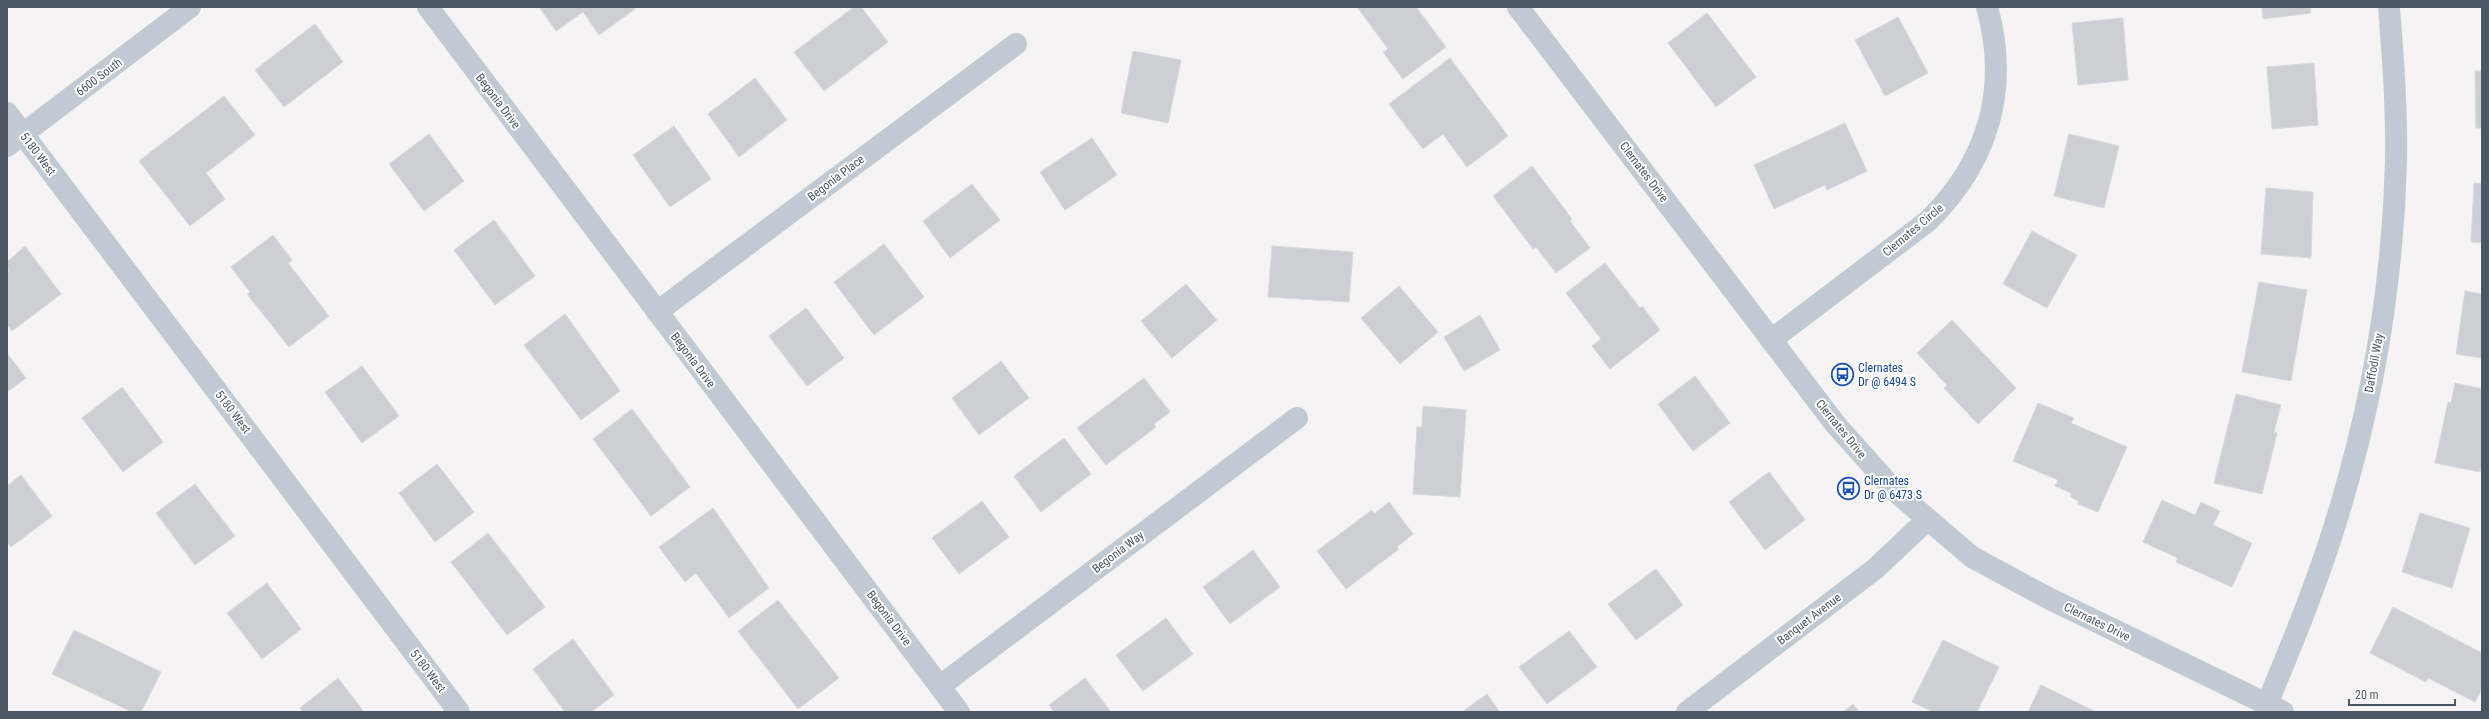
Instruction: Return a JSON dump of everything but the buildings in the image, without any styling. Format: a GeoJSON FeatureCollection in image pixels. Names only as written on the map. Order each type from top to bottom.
{"type":"FeatureCollection","features":[{"type":"Feature","properties":{"kind":"street","name":"6600 South"},"geometry":{"type":"LineString","coordinates":[[15,140],[190,7]]}},
{"type":"Feature","properties":{"kind":"street","name":"Begonia Drive"},"geometry":{"type":"LineString","coordinates":[[428,7],[959,712]]}},
{"type":"Feature","properties":{"kind":"street","name":"Clernates Drive"},"geometry":{"type":"LineString","coordinates":[[1518,7],[1771,340],[1865,459],[1927,520],[1972,557],[1997,571],[2062,605],[2275,708]]}},
{"type":"Feature","properties":{"kind":"street","name":"Clernates Circle"},"geometry":{"type":"LineString","coordinates":[[1771,340],[1928,221],[1950,199],[1967,174],[1981,147],[1990,116],[1996,83],[1996,51],[1987,7]]}},
{"type":"Feature","properties":{"kind":"street","name":"Daffodil Way"},"geometry":{"type":"LineString","coordinates":[[2275,708],[2341,506],[2361,431],[2376,360],[2391,237],[2396,161],[2389,7]]}},
{"type":"Feature","properties":{"kind":"street","name":"Begonia Place"},"geometry":{"type":"LineString","coordinates":[[657,312],[1016,44]]}},
{"type":"Feature","properties":{"kind":"street","name":"5180 West"},"geometry":{"type":"LineString","coordinates":[[7,113],[15,140],[459,712]]}},
{"type":"Feature","properties":{"kind":"street","name":"Begonia Way"},"geometry":{"type":"LineString","coordinates":[[940,686],[1297,418]]}},
{"type":"Feature","properties":{"kind":"street","name":"Banquet Avenue"},"geometry":{"type":"LineString","coordinates":[[1687,712],[1875,569],[1927,520]]}},
{"type":"Feature","properties":{"kind":"place","name":"Clernates Dr @ 6494 S"},"geometry":{"type":"Point","coordinates":[1843,375]}},
{"type":"Feature","properties":{"kind":"place","name":"Clernates Dr @ 6473 S"},"geometry":{"type":"Point","coordinates":[1848,488]}}]}
